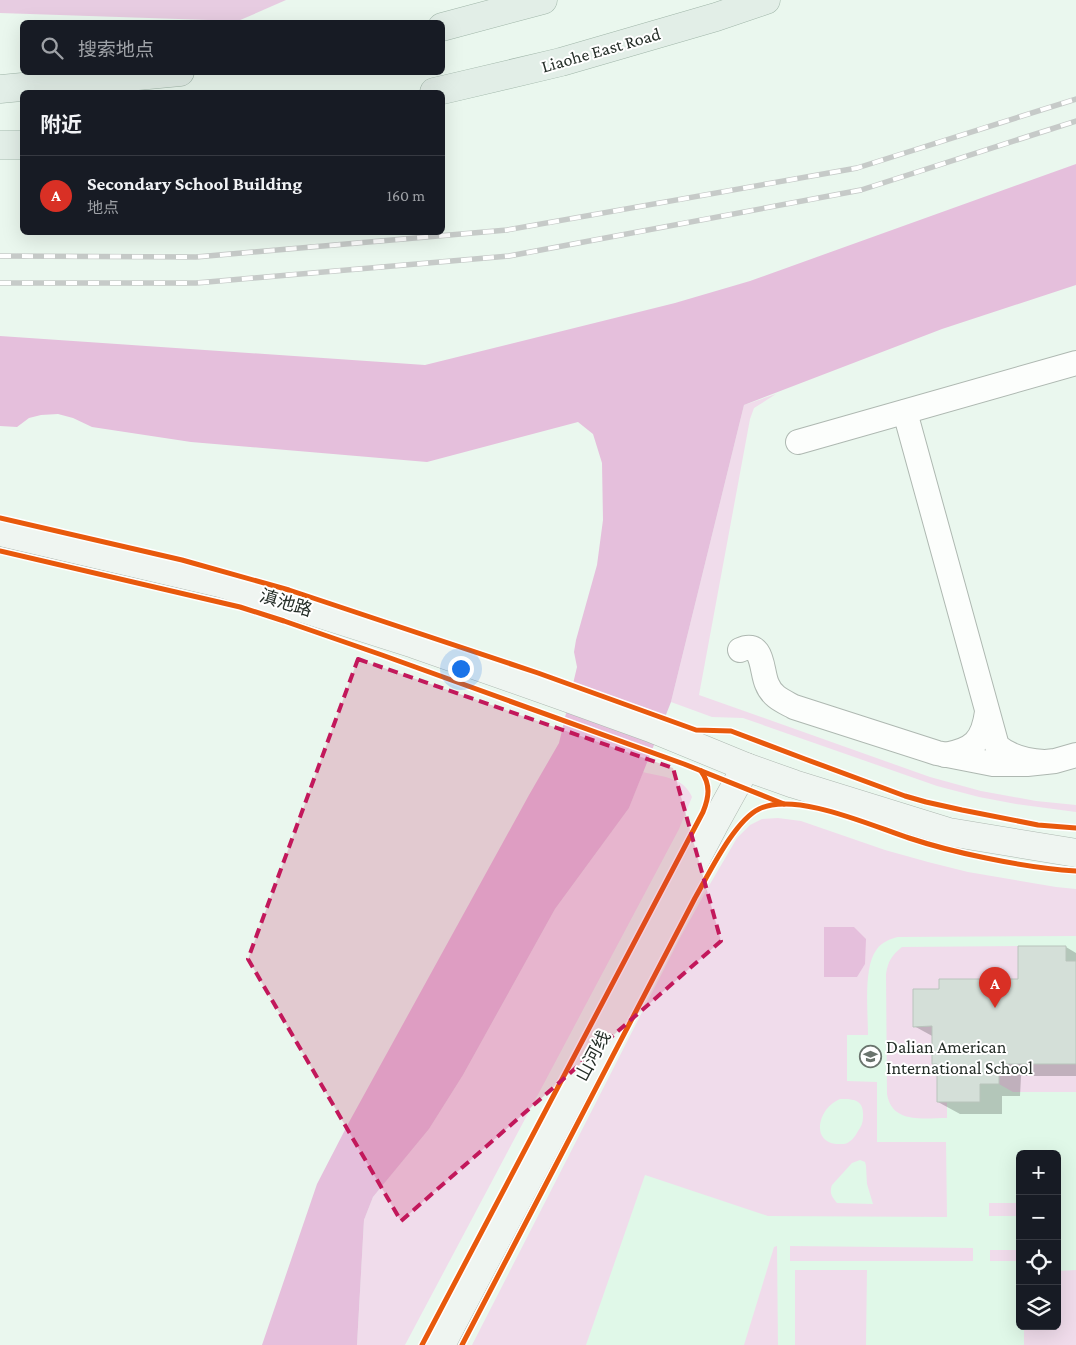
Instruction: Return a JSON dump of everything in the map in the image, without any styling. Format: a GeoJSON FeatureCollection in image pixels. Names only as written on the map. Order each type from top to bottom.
{"type":"FeatureCollection","features":[{"type":"Feature","properties":{"kind":"main road"},"geometry":{"type":"LineString","coordinates":[[445,26],[544,0]]}},
{"type":"Feature","properties":{"kind":"main road","name":"Liaohe East Road"},"geometry":{"type":"LineString","coordinates":[[442,90],[561,62],[716,17],[766,0]]}},
{"type":"Feature","properties":{"kind":"main road"},"geometry":{"type":"LineString","coordinates":[[0,89],[148,75]]}},
{"type":"Feature","properties":{"kind":"main road"},"geometry":{"type":"LineString","coordinates":[[0,145],[20,145]]}},
{"type":"Feature","properties":{"kind":"street"},"geometry":{"type":"LineString","coordinates":[[798,442],[1076,364]]}},
{"type":"Feature","properties":{"kind":"street"},"geometry":{"type":"LineString","coordinates":[[905,412],[997,746],[1004,752],[1017,757],[1030,761],[1044,762]]}},
{"type":"Feature","properties":{"kind":"street","name":"滇池路"},"geometry":{"type":"LineString","coordinates":[[0,532],[142,564],[228,586],[414,644],[651,728],[746,767],[794,784],[949,832],[1076,853]]}},
{"type":"Feature","properties":{"kind":"street"},"geometry":{"type":"LineString","coordinates":[[740,650],[754,648],[757,651],[767,685],[775,697],[794,707],[945,755],[993,764],[1027,764],[1055,761],[1076,755]]}},
{"type":"Feature","properties":{"kind":"street"},"geometry":{"type":"LineString","coordinates":[[945,755],[959,753],[970,748],[979,738],[986,724],[987,712]]}},
{"type":"Feature","properties":{"kind":"street","name":"山河线"},"geometry":{"type":"LineString","coordinates":[[441,1345],[746,767]]}},
{"type":"Feature","properties":{"kind":"highlighted area"},"geometry":{"type":"Polygon","coordinates":[[[358,659],[673,768],[721,941],[401,1221],[248,959],[358,659]]]}},
{"type":"Feature","properties":{"kind":"shaded area"},"geometry":{"type":"Polygon","coordinates":[[[0,0],[286,0],[240,20],[0,13],[0,0]]]}},
{"type":"Feature","properties":{"kind":"shaded area"},"geometry":{"type":"Polygon","coordinates":[[[1076,164],[1076,285],[942,329],[744,405],[671,702],[629,808],[555,909],[463,1075],[429,1129],[373,1197],[364,1220],[357,1345],[262,1345],[317,1184],[348,1124],[559,743],[577,667],[574,652],[576,640],[597,565],[603,520],[602,463],[593,434],[578,422],[427,462],[191,442],[92,427],[73,418],[58,414],[29,418],[17,427],[0,426],[0,336],[425,365],[675,303],[750,281],[1076,164]]]}},
{"type":"Feature","properties":{"kind":"shaded area"},"geometry":{"type":"Polygon","coordinates":[[[776,394],[754,408],[750,419],[699,695],[930,777],[981,791],[1036,801],[1076,805],[1076,812],[1016,804],[937,786],[743,718],[712,717],[671,702],[744,405],[776,394]]]}},
{"type":"Feature","properties":{"kind":"shaded area"},"geometry":{"type":"Polygon","coordinates":[[[643,772],[672,779],[684,785],[688,790],[692,797],[679,829],[405,1345],[357,1345],[364,1220],[373,1197],[429,1129],[463,1075],[555,909],[629,808],[643,772]]]}},
{"type":"Feature","properties":{"kind":"shaded area"},"geometry":{"type":"Polygon","coordinates":[[[778,818],[801,821],[885,850],[968,872],[1076,889],[1076,936],[898,937],[881,944],[873,957],[867,990],[868,1035],[847,1035],[847,1081],[877,1082],[877,1142],[946,1142],[947,1217],[768,1216],[645,1175],[586,1345],[472,1345],[681,936],[737,838],[750,825],[762,819],[778,818]],[[840,1099],[830,1105],[825,1112],[821,1120],[820,1129],[823,1137],[830,1143],[844,1144],[852,1139],[860,1128],[863,1121],[863,1111],[858,1102],[850,1099],[840,1099]],[[860,1160],[852,1163],[832,1185],[832,1195],[837,1203],[873,1204],[867,1184],[865,1162],[860,1160]]]}},
{"type":"Feature","properties":{"kind":"shaded area"},"geometry":{"type":"Polygon","coordinates":[[[824,927],[854,927],[866,939],[865,964],[857,977],[824,977],[824,927]]]}},
{"type":"Feature","properties":{"kind":"shaded area","name":"Dalian American International School"},"geometry":{"type":"Polygon","coordinates":[[[1076,927],[1076,1345],[567,1345],[695,961],[761,928],[1076,927]]]}},
{"type":"Feature","properties":{"kind":"shaded area"},"geometry":{"type":"Polygon","coordinates":[[[1018,946],[1018,979],[939,979],[939,989],[913,989],[913,1027],[932,1026],[932,1064],[937,1064],[937,1102],[947,1102],[947,1118],[910,1117],[902,1115],[895,1110],[890,1104],[887,1094],[886,974],[889,962],[893,956],[902,947],[1018,946]]]}},
{"type":"Feature","properties":{"kind":"shaded area"},"geometry":{"type":"Polygon","coordinates":[[[999,1064],[1076,1064],[1076,1092],[1013,1092],[999,1084],[999,1064]]]}},
{"type":"Feature","properties":{"kind":"shaded area"},"geometry":{"type":"Polygon","coordinates":[[[989,1203],[1016,1203],[1016,1216],[989,1216],[989,1203]]]}},
{"type":"Feature","properties":{"kind":"shaded area"},"geometry":{"type":"Polygon","coordinates":[[[777,1246],[778,1345],[744,1345],[774,1247],[777,1246]]]}},
{"type":"Feature","properties":{"kind":"shaded area"},"geometry":{"type":"Polygon","coordinates":[[[790,1246],[973,1248],[973,1261],[790,1261],[790,1246]]]}},
{"type":"Feature","properties":{"kind":"shaded area"},"geometry":{"type":"Polygon","coordinates":[[[990,1250],[1016,1250],[1016,1261],[990,1261],[990,1250]]]}},
{"type":"Feature","properties":{"kind":"shaded area"},"geometry":{"type":"Polygon","coordinates":[[[795,1270],[867,1270],[866,1345],[795,1345],[795,1270]]]}},
{"type":"Feature","properties":{"kind":"shaded area"},"geometry":{"type":"Polygon","coordinates":[[[1076,1270],[1076,1345],[1024,1345],[1024,1330],[1061,1330],[1061,1271],[1076,1270]]]}},
{"type":"Feature","properties":{"kind":"building"},"geometry":{"type":"Polygon","coordinates":[[[1018,946],[1066,946],[1066,961],[1076,961],[1076,1064],[999,1064],[999,1084],[980,1084],[980,1102],[937,1102],[937,1064],[932,1064],[932,1026],[913,1027],[913,989],[939,989],[939,979],[1018,979],[1018,946]]]}},
{"type":"Feature","properties":{"kind":"railway"},"geometry":{"type":"LineString","coordinates":[[0,256],[196,257],[507,230],[857,168],[1076,99]]}},
{"type":"Feature","properties":{"kind":"railway"},"geometry":{"type":"LineString","coordinates":[[0,283],[196,283],[509,256],[861,190],[1076,121]]}},
{"type":"Feature","properties":{"kind":"cycle path"},"geometry":{"type":"LineString","coordinates":[[0,518],[182,560],[289,590],[538,673],[696,730],[731,731],[905,796],[962,810],[1038,825],[1076,828]]}},
{"type":"Feature","properties":{"kind":"cycle path"},"geometry":{"type":"LineString","coordinates":[[0,551],[240,607],[284,621],[684,764],[784,804]]}},
{"type":"Feature","properties":{"kind":"cycle path"},"geometry":{"type":"LineString","coordinates":[[422,1345],[703,812],[707,801],[708,786],[701,771]]}},
{"type":"Feature","properties":{"kind":"cycle path"},"geometry":{"type":"LineString","coordinates":[[462,1345],[695,898],[731,836],[750,815],[759,809],[774,805],[792,804],[813,807],[957,852],[1019,864],[1076,871]]}},
{"type":"Feature","properties":{"kind":"place","name":"Secondary School Building"},"geometry":{"type":"Point","coordinates":[995,1008]}},
{"type":"Feature","properties":{"kind":"place","name":"Dalian American International School"},"geometry":{"type":"Point","coordinates":[870,1057]}}]}
